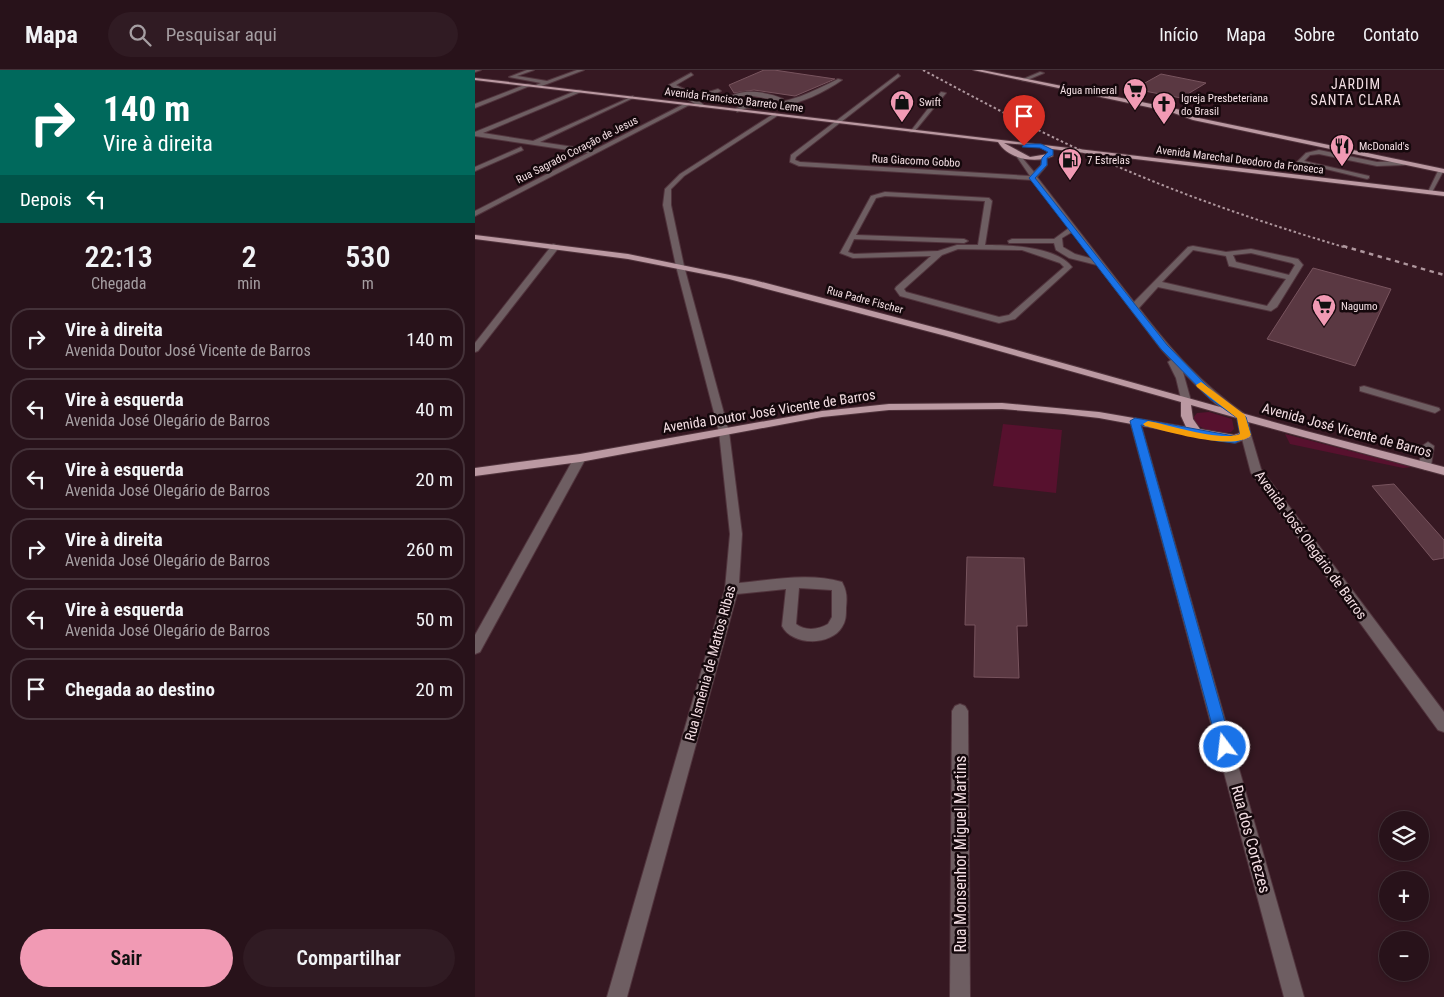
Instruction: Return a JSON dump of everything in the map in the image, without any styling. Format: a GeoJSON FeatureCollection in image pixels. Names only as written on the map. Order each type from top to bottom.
{"type":"FeatureCollection","features":[{"type":"Feature","properties":{"kind":"main road","name":"Avenida Marechal Deodoro da Fonseca"},"geometry":{"type":"LineString","coordinates":[[975,70],[1442,170]]}},
{"type":"Feature","properties":{"kind":"main road","name":"Avenida Francisco Barreto Leme"},"geometry":{"type":"LineString","coordinates":[[475,79],[519,84],[529,83],[536,86],[1038,146]]}},
{"type":"Feature","properties":{"kind":"main road","name":"Avenida Francisco Barreto Leme"},"geometry":{"type":"LineString","coordinates":[[991,140],[1016,153]]}},
{"type":"Feature","properties":{"kind":"main road","name":"Avenida Marechal Deodoro da Fonseca"},"geometry":{"type":"LineString","coordinates":[[1038,146],[1438,194]]}},
{"type":"Feature","properties":{"kind":"main road"},"geometry":{"type":"LineString","coordinates":[[1046,157],[1051,151],[1038,146],[1020,147],[1016,153],[1031,159],[1111,154]]}},
{"type":"Feature","properties":{"kind":"main road","name":"Rua Padre Fischer"},"geometry":{"type":"LineString","coordinates":[[475,237],[556,246],[680,266],[994,345],[1242,417]]}},
{"type":"Feature","properties":{"kind":"main road"},"geometry":{"type":"LineString","coordinates":[[1186,401],[1185,417],[1189,425],[1199,434]]}},
{"type":"Feature","properties":{"kind":"main road","name":"Avenida Doutor José Vicente de Barros"},"geometry":{"type":"LineString","coordinates":[[475,472],[579,458],[822,414],[889,407],[1002,406],[1063,411],[1135,421],[1235,440],[1246,435]]}},
{"type":"Feature","properties":{"kind":"main road","name":"Avenida José Olegário de Barros"},"geometry":{"type":"LineString","coordinates":[[1242,417],[1246,435]]}},
{"type":"Feature","properties":{"kind":"main road","name":"Avenida José Vicente de Barros"},"geometry":{"type":"LineString","coordinates":[[1242,417],[1444,471]]}},
{"type":"Feature","properties":{"kind":"street"},"geometry":{"type":"LineString","coordinates":[[475,71],[479,70]]}},
{"type":"Feature","properties":{"kind":"street"},"geometry":{"type":"LineString","coordinates":[[498,81],[532,70]]}},
{"type":"Feature","properties":{"kind":"street"},"geometry":{"type":"LineString","coordinates":[[536,86],[582,70]]}},
{"type":"Feature","properties":{"kind":"street"},"geometry":{"type":"LineString","coordinates":[[1008,70],[1018,72]]}},
{"type":"Feature","properties":{"kind":"street"},"geometry":{"type":"LineString","coordinates":[[1023,80],[1042,73]]}},
{"type":"Feature","properties":{"kind":"street"},"geometry":{"type":"LineString","coordinates":[[691,74],[672,85],[689,94],[705,96],[718,91]]}},
{"type":"Feature","properties":{"kind":"street"},"geometry":{"type":"LineString","coordinates":[[835,122],[899,75]]}},
{"type":"Feature","properties":{"kind":"street"},"geometry":{"type":"LineString","coordinates":[[511,77],[529,83]]}},
{"type":"Feature","properties":{"kind":"street"},"geometry":{"type":"LineString","coordinates":[[793,101],[747,93],[738,94],[730,99],[747,104],[779,105],[793,101],[840,80]]}},
{"type":"Feature","properties":{"kind":"street"},"geometry":{"type":"LineString","coordinates":[[475,106],[529,83],[546,82]]}},
{"type":"Feature","properties":{"kind":"street"},"geometry":{"type":"LineString","coordinates":[[476,134],[580,91]]}},
{"type":"Feature","properties":{"kind":"street"},"geometry":{"type":"LineString","coordinates":[[912,131],[943,93]]}},
{"type":"Feature","properties":{"kind":"street"},"geometry":{"type":"LineString","coordinates":[[689,94],[689,98],[702,106]]}},
{"type":"Feature","properties":{"kind":"street"},"geometry":{"type":"LineString","coordinates":[[534,143],[631,97]]}},
{"type":"Feature","properties":{"kind":"street","name":"Rua Sagrado Coração de Jesus"},"geometry":{"type":"LineString","coordinates":[[475,214],[688,104]]}},
{"type":"Feature","properties":{"kind":"street"},"geometry":{"type":"LineString","coordinates":[[737,110],[747,104]]}},
{"type":"Feature","properties":{"kind":"street","name":"Rua Ismênia de Mattos Ribas"},"geometry":{"type":"LineString","coordinates":[[617,997],[732,589],[736,534],[724,432],[680,266],[667,205],[668,189],[682,176],[775,115]]}},
{"type":"Feature","properties":{"kind":"street","name":"Rua Giacomo Gobbo"},"geometry":{"type":"LineString","coordinates":[[835,122],[793,156],[792,161],[799,164],[1032,178]]}},
{"type":"Feature","properties":{"kind":"street"},"geometry":{"type":"LineString","coordinates":[[476,134],[593,152]]}},
{"type":"Feature","properties":{"kind":"street"},"geometry":{"type":"LineString","coordinates":[[484,143],[538,152]]}},
{"type":"Feature","properties":{"kind":"street"},"geometry":{"type":"LineString","coordinates":[[475,169],[521,148]]}},
{"type":"Feature","properties":{"kind":"street"},"geometry":{"type":"LineString","coordinates":[[1367,177],[1300,162],[1308,154],[1319,152],[1377,164],[1404,163]]}},
{"type":"Feature","properties":{"kind":"street"},"geometry":{"type":"LineString","coordinates":[[1016,153],[1032,178],[1164,347],[1212,396],[1242,417]]}},
{"type":"Feature","properties":{"kind":"street"},"geometry":{"type":"LineString","coordinates":[[572,157],[581,159]]}},
{"type":"Feature","properties":{"kind":"street"},"geometry":{"type":"LineString","coordinates":[[1032,178],[1044,165],[1046,157]]}},
{"type":"Feature","properties":{"kind":"street"},"geometry":{"type":"LineString","coordinates":[[1438,194],[1442,170]]}},
{"type":"Feature","properties":{"kind":"street"},"geometry":{"type":"LineString","coordinates":[[982,244],[989,201],[987,199],[876,195],[873,197],[845,248],[845,253],[853,256],[939,253],[957,247],[982,244],[1057,241]]}},
{"type":"Feature","properties":{"kind":"street"},"geometry":{"type":"LineString","coordinates":[[1057,241],[1059,237],[1072,229]]}},
{"type":"Feature","properties":{"kind":"street"},"geometry":{"type":"LineString","coordinates":[[852,237],[1023,248],[1063,261],[1068,267],[1012,317],[999,320],[903,294],[899,289],[903,284],[939,253]]}},
{"type":"Feature","properties":{"kind":"street"},"geometry":{"type":"LineString","coordinates":[[1057,241],[1059,248],[1065,252],[1098,263]]}},
{"type":"Feature","properties":{"kind":"street"},"geometry":{"type":"LineString","coordinates":[[475,349],[556,246]]}},
{"type":"Feature","properties":{"kind":"street"},"geometry":{"type":"LineString","coordinates":[[1134,308],[1158,284],[1188,249],[1193,248],[1229,254],[1251,251],[1295,261],[1299,265],[1273,307],[1268,309],[1158,284]]}},
{"type":"Feature","properties":{"kind":"street"},"geometry":{"type":"LineString","coordinates":[[1039,254],[1065,252]]}},
{"type":"Feature","properties":{"kind":"street"},"geometry":{"type":"LineString","coordinates":[[1229,254],[1232,264],[1291,278]]}},
{"type":"Feature","properties":{"kind":"street"},"geometry":{"type":"LineString","coordinates":[[1164,347],[1181,378],[1186,401]]}},
{"type":"Feature","properties":{"kind":"street"},"geometry":{"type":"LineString","coordinates":[[1364,389],[1435,410]]}},
{"type":"Feature","properties":{"kind":"street","name":"Rua dos Cortezes"},"geometry":{"type":"LineString","coordinates":[[1135,421],[1294,997]]}},
{"type":"Feature","properties":{"kind":"street","name":"Avenida José Olegário de Barros"},"geometry":{"type":"LineString","coordinates":[[1246,435],[1255,470],[1444,725]]}},
{"type":"Feature","properties":{"kind":"street"},"geometry":{"type":"LineString","coordinates":[[1425,466],[1429,446]]}},
{"type":"Feature","properties":{"kind":"street"},"geometry":{"type":"LineString","coordinates":[[475,648],[579,458]]}},
{"type":"Feature","properties":{"kind":"street"},"geometry":{"type":"LineString","coordinates":[[732,589],[793,585],[828,583],[837,586],[841,592],[838,622],[831,630],[823,634],[796,633],[792,630],[789,626],[793,585]]}},
{"type":"Feature","properties":{"kind":"street","name":"Rua Monsenhor Miguel Martins"},"geometry":{"type":"LineString","coordinates":[[960,997],[961,711]]}},
{"type":"Feature","properties":{"kind":"shaded area"},"geometry":{"type":"Polygon","coordinates":[[[1209,412],[1232,419],[1234,429],[1226,433],[1209,431],[1195,422],[1193,418],[1197,413],[1209,412]]]}},
{"type":"Feature","properties":{"kind":"shaded area"},"geometry":{"type":"Polygon","coordinates":[[[1003,424],[1062,430],[1056,493],[993,486],[1003,424]]]}},
{"type":"Feature","properties":{"kind":"shaded area"},"geometry":{"type":"Polygon","coordinates":[[[1285,434],[1412,467],[1403,468],[1290,444],[1285,434]]]}},
{"type":"Feature","properties":{"kind":"building"},"geometry":{"type":"Polygon","coordinates":[[[764,70],[835,79],[795,96],[754,90],[734,93],[729,85],[764,70]]]}},
{"type":"Feature","properties":{"kind":"building"},"geometry":{"type":"Polygon","coordinates":[[[1161,74],[1206,83],[1181,98],[1134,89],[1161,74]]]}},
{"type":"Feature","properties":{"kind":"building","name":"Nagumo"},"geometry":{"type":"Polygon","coordinates":[[[1313,268],[1391,289],[1355,366],[1267,339],[1313,268]]]}},
{"type":"Feature","properties":{"kind":"building"},"geometry":{"type":"Polygon","coordinates":[[[1394,484],[1444,540],[1444,558],[1433,560],[1372,486],[1394,484]]]}},
{"type":"Feature","properties":{"kind":"building"},"geometry":{"type":"Polygon","coordinates":[[[967,557],[1024,558],[1027,626],[1017,626],[1019,678],[974,677],[975,625],[965,625],[967,557]]]}},
{"type":"Feature","properties":{"kind":"railway"},"geometry":{"type":"LineString","coordinates":[[923,70],[1050,136],[1128,171],[1236,212],[1347,248]]}},
{"type":"Feature","properties":{"kind":"railway"},"geometry":{"type":"LineString","coordinates":[[1343,246],[1444,275]]}},
{"type":"Feature","properties":{"kind":"slow traffic"},"geometry":{"type":"LineString","coordinates":[[1148,424],[1217,438],[1235,440],[1246,435],[1242,417],[1212,396],[1201,385]]}},
{"type":"Feature","properties":{"kind":"place","name":"Água mineral"},"geometry":{"type":"Point","coordinates":[1135,111]}},
{"type":"Feature","properties":{"kind":"place","name":"Swift"},"geometry":{"type":"Point","coordinates":[902,123]}},
{"type":"Feature","properties":{"kind":"place","name":"Igreja Presbeteriana do Brasil"},"geometry":{"type":"Point","coordinates":[1164,125]}},
{"type":"Feature","properties":{"kind":"place","name":"McDonald's"},"geometry":{"type":"Point","coordinates":[1342,167]}},
{"type":"Feature","properties":{"kind":"place","name":"7 Estrelas"},"geometry":{"type":"Point","coordinates":[1070,181]}},
{"type":"Feature","properties":{"kind":"place","name":"Nagumo"},"geometry":{"type":"Point","coordinates":[1324,327]}},
{"type":"Feature","properties":{"kind":"district","name":"JARDIM SANTA CLARA"},"geometry":{"type":"Point","coordinates":[1356,92]}},
{"type":"Feature","properties":{"kind":"route"},"geometry":{"type":"LineString","coordinates":[[1024,146],[1036,145],[1046,147],[1051,151],[1051,155],[1045,158],[1044,165],[1032,178],[1164,347],[1212,396],[1242,417],[1246,435],[1235,440],[1135,421],[1225,747]]}}]}
